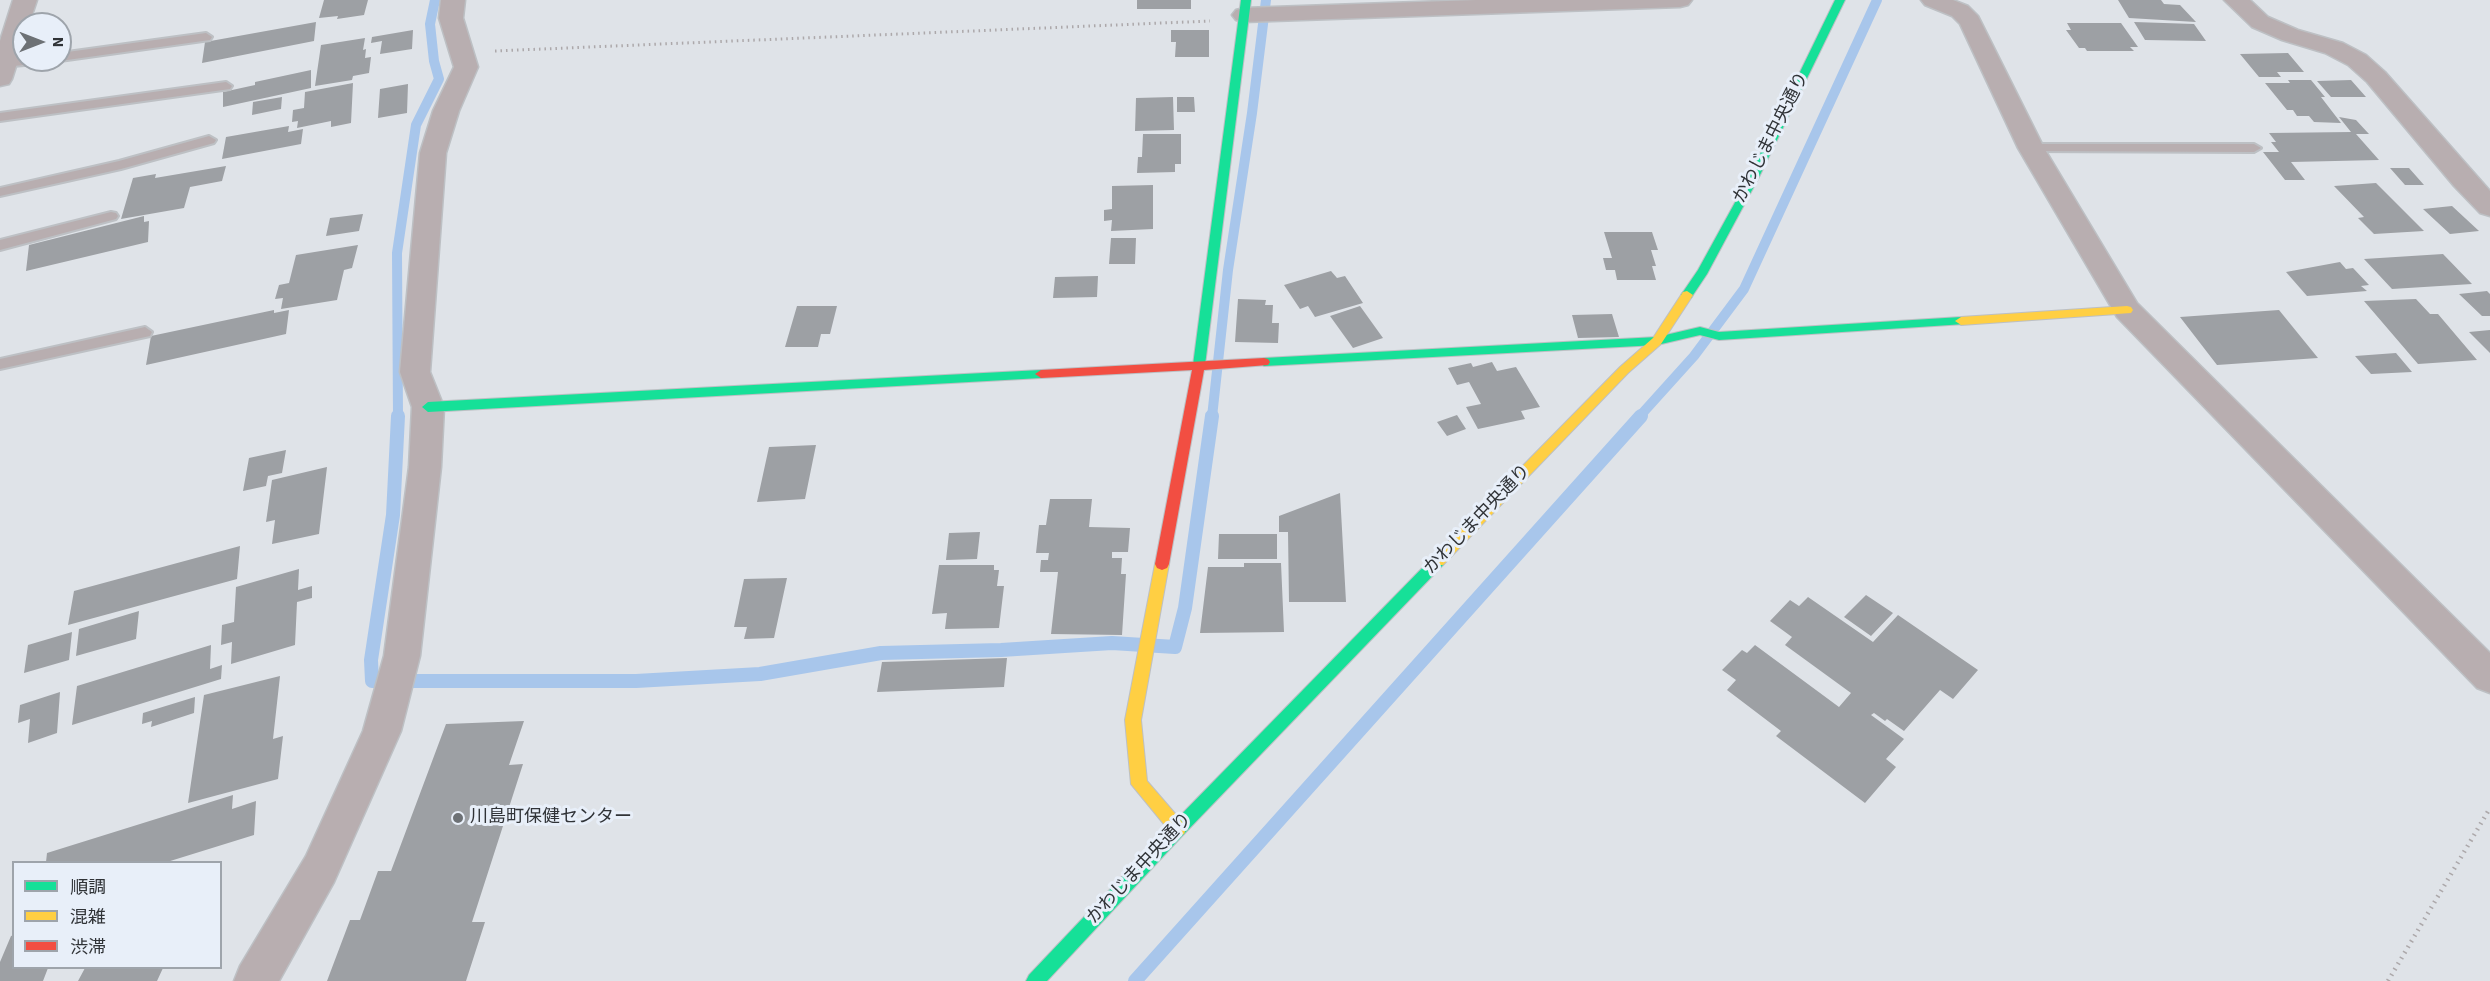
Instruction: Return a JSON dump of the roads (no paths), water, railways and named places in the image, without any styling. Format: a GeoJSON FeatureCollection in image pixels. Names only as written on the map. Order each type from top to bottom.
{"type":"FeatureCollection","features":[{"type":"Feature","properties":{"kind":"street"},"geometry":{"type":"LineString","coordinates":[[2,72],[26,0]]}},
{"type":"Feature","properties":{"kind":"street"},"geometry":{"type":"LineString","coordinates":[[255,981],[320,869],[382,731],[402,656],[425,466],[428,407],[416,372],[433,153],[446,111],[466,67],[451,18],[453,0]]}},
{"type":"Feature","properties":{"kind":"street"},"geometry":{"type":"LineString","coordinates":[[1178,829],[1139,784],[1133,720],[1199,366],[1244,12],[1680,0]]}},
{"type":"Feature","properties":{"kind":"street","name":"かわじま中央通り"},"geometry":{"type":"LineString","coordinates":[[1035,981],[1178,829],[1624,370],[1657,341],[1703,271],[1754,177],[1840,0]]}},
{"type":"Feature","properties":{"kind":"street"},"geometry":{"type":"LineString","coordinates":[[2236,0],[2260,22],[2290,36],[2334,48],[2357,60],[2376,77],[2463,180],[2490,207]]}},
{"type":"Feature","properties":{"kind":"street"},"geometry":{"type":"LineString","coordinates":[[1949,4],[1970,21],[2031,148],[2127,310],[2490,677]]}},
{"type":"Feature","properties":{"kind":"street"},"geometry":{"type":"LineString","coordinates":[[428,407],[1657,341],[1700,331],[1719,336],[2127,310]]}},
{"type":"Feature","properties":{"kind":"lane"},"geometry":{"type":"LineString","coordinates":[[72,55],[206,38]]}},
{"type":"Feature","properties":{"kind":"lane"},"geometry":{"type":"LineString","coordinates":[[0,117],[226,86]]}},
{"type":"Feature","properties":{"kind":"lane"},"geometry":{"type":"LineString","coordinates":[[0,192],[121,165],[209,140]]}},
{"type":"Feature","properties":{"kind":"lane"},"geometry":{"type":"LineString","coordinates":[[2031,148],[2254,148]]}},
{"type":"Feature","properties":{"kind":"lane"},"geometry":{"type":"LineString","coordinates":[[0,244],[111,216]]}},
{"type":"Feature","properties":{"kind":"lane"},"geometry":{"type":"LineString","coordinates":[[0,363],[145,332]]}},
{"type":"Feature","properties":{"kind":"waterway"},"geometry":{"type":"LineString","coordinates":[[398,416],[397,253],[416,125],[439,79],[434,61],[430,24],[435,0]]}},
{"type":"Feature","properties":{"kind":"waterway"},"geometry":{"type":"LineString","coordinates":[[1212,417],[1228,270],[1252,113],[1266,0]]}},
{"type":"Feature","properties":{"kind":"waterway"},"geometry":{"type":"LineString","coordinates":[[1639,417],[1694,356],[1744,289],[1877,0]]}},
{"type":"Feature","properties":{"kind":"waterway"},"geometry":{"type":"LineString","coordinates":[[398,416],[393,515],[371,660],[372,681],[636,681],[760,674],[881,653],[1001,650],[1112,643],[1175,647],[1185,608],[1212,416]]}},
{"type":"Feature","properties":{"kind":"waterway"},"geometry":{"type":"LineString","coordinates":[[1135,981],[1641,416]]}},
{"type":"Feature","properties":{"kind":"place","name":"川島町保健センター"},"geometry":{"type":"Point","coordinates":[458,818]}}]}
